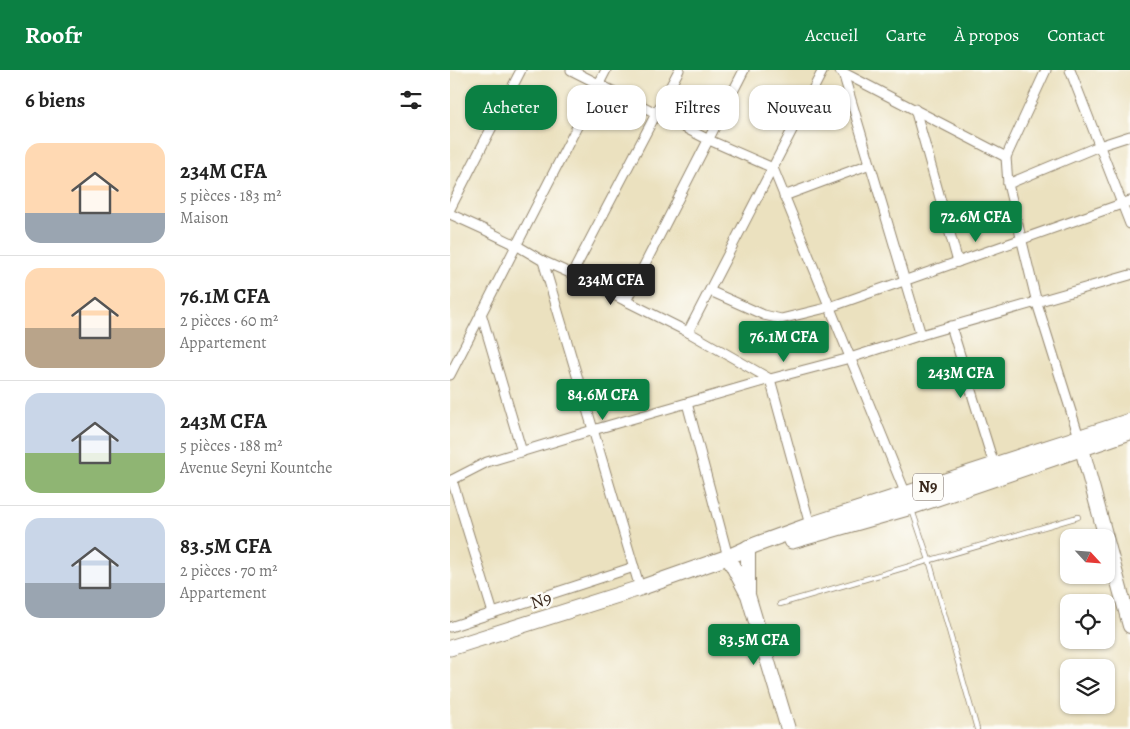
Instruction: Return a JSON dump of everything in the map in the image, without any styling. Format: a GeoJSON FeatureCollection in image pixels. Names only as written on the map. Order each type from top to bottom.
{"type":"FeatureCollection","features":[{"type":"Feature","properties":{"kind":"highway","name":"N9"},"geometry":{"type":"LineString","coordinates":[[450,648],[908,500],[1081,442],[1130,421]]}},
{"type":"Feature","properties":{"kind":"highway","name":"N9"},"geometry":{"type":"LineString","coordinates":[[748,551],[810,525],[908,500],[994,466],[1081,442],[1130,432]]}},
{"type":"Feature","properties":{"kind":"main road"},"geometry":{"type":"LineString","coordinates":[[1081,442],[1127,605],[1130,626]]}},
{"type":"Feature","properties":{"kind":"main road"},"geometry":{"type":"LineString","coordinates":[[748,551],[748,595]]}},
{"type":"Feature","properties":{"kind":"main road"},"geometry":{"type":"LineString","coordinates":[[728,557],[748,595],[788,729]]}},
{"type":"Feature","properties":{"kind":"street"},"geometry":{"type":"LineString","coordinates":[[450,209],[521,70]]}},
{"type":"Feature","properties":{"kind":"street"},"geometry":{"type":"LineString","coordinates":[[571,70],[656,113],[572,274]]}},
{"type":"Feature","properties":{"kind":"street"},"geometry":{"type":"LineString","coordinates":[[450,375],[606,70]]}},
{"type":"Feature","properties":{"kind":"street"},"geometry":{"type":"LineString","coordinates":[[671,85],[679,70]]}},
{"type":"Feature","properties":{"kind":"street"},"geometry":{"type":"LineString","coordinates":[[626,301],[744,70]]}},
{"type":"Feature","properties":{"kind":"street"},"geometry":{"type":"LineString","coordinates":[[688,332],[823,70]]}},
{"type":"Feature","properties":{"kind":"street"},"geometry":{"type":"LineString","coordinates":[[1046,70],[1006,158],[1008,184],[1037,303],[1081,442]]}},
{"type":"Feature","properties":{"kind":"street"},"geometry":{"type":"LineString","coordinates":[[1070,70],[1099,146],[1126,202],[1130,224]]}},
{"type":"Feature","properties":{"kind":"street"},"geometry":{"type":"LineString","coordinates":[[841,71],[1006,158]]}},
{"type":"Feature","properties":{"kind":"street"},"geometry":{"type":"LineString","coordinates":[[841,71],[921,335]]}},
{"type":"Feature","properties":{"kind":"street"},"geometry":{"type":"LineString","coordinates":[[915,109],[958,262]]}},
{"type":"Feature","properties":{"kind":"street"},"geometry":{"type":"LineString","coordinates":[[689,130],[773,168],[908,500]]}},
{"type":"Feature","properties":{"kind":"street"},"geometry":{"type":"LineString","coordinates":[[1008,184],[1099,146],[1130,136]]}},
{"type":"Feature","properties":{"kind":"street"},"geometry":{"type":"LineString","coordinates":[[784,196],[870,164]]}},
{"type":"Feature","properties":{"kind":"street"},"geometry":{"type":"LineString","coordinates":[[710,291],[764,316],[781,319],[830,307],[1126,202]]}},
{"type":"Feature","properties":{"kind":"street"},"geometry":{"type":"LineString","coordinates":[[450,214],[516,245],[543,261],[688,332],[770,379],[810,525]]}},
{"type":"Feature","properties":{"kind":"street"},"geometry":{"type":"LineString","coordinates":[[543,261],[640,588]]}},
{"type":"Feature","properties":{"kind":"street"},"geometry":{"type":"LineString","coordinates":[[493,613],[451,480],[487,462],[770,379],[850,358],[951,326],[1130,275]]}},
{"type":"Feature","properties":{"kind":"street"},"geometry":{"type":"LineString","coordinates":[[481,313],[522,452]]}},
{"type":"Feature","properties":{"kind":"street"},"geometry":{"type":"LineString","coordinates":[[951,326],[994,466]]}},
{"type":"Feature","properties":{"kind":"street"},"geometry":{"type":"LineString","coordinates":[[687,403],[728,557]]}},
{"type":"Feature","properties":{"kind":"street"},"geometry":{"type":"LineString","coordinates":[[450,627],[634,567]]}},
{"type":"Feature","properties":{"kind":"lane"},"geometry":{"type":"LineString","coordinates":[[908,500],[929,560],[977,729]]}},
{"type":"Feature","properties":{"kind":"lane"},"geometry":{"type":"LineString","coordinates":[[780,604],[1078,517]]}}]}
